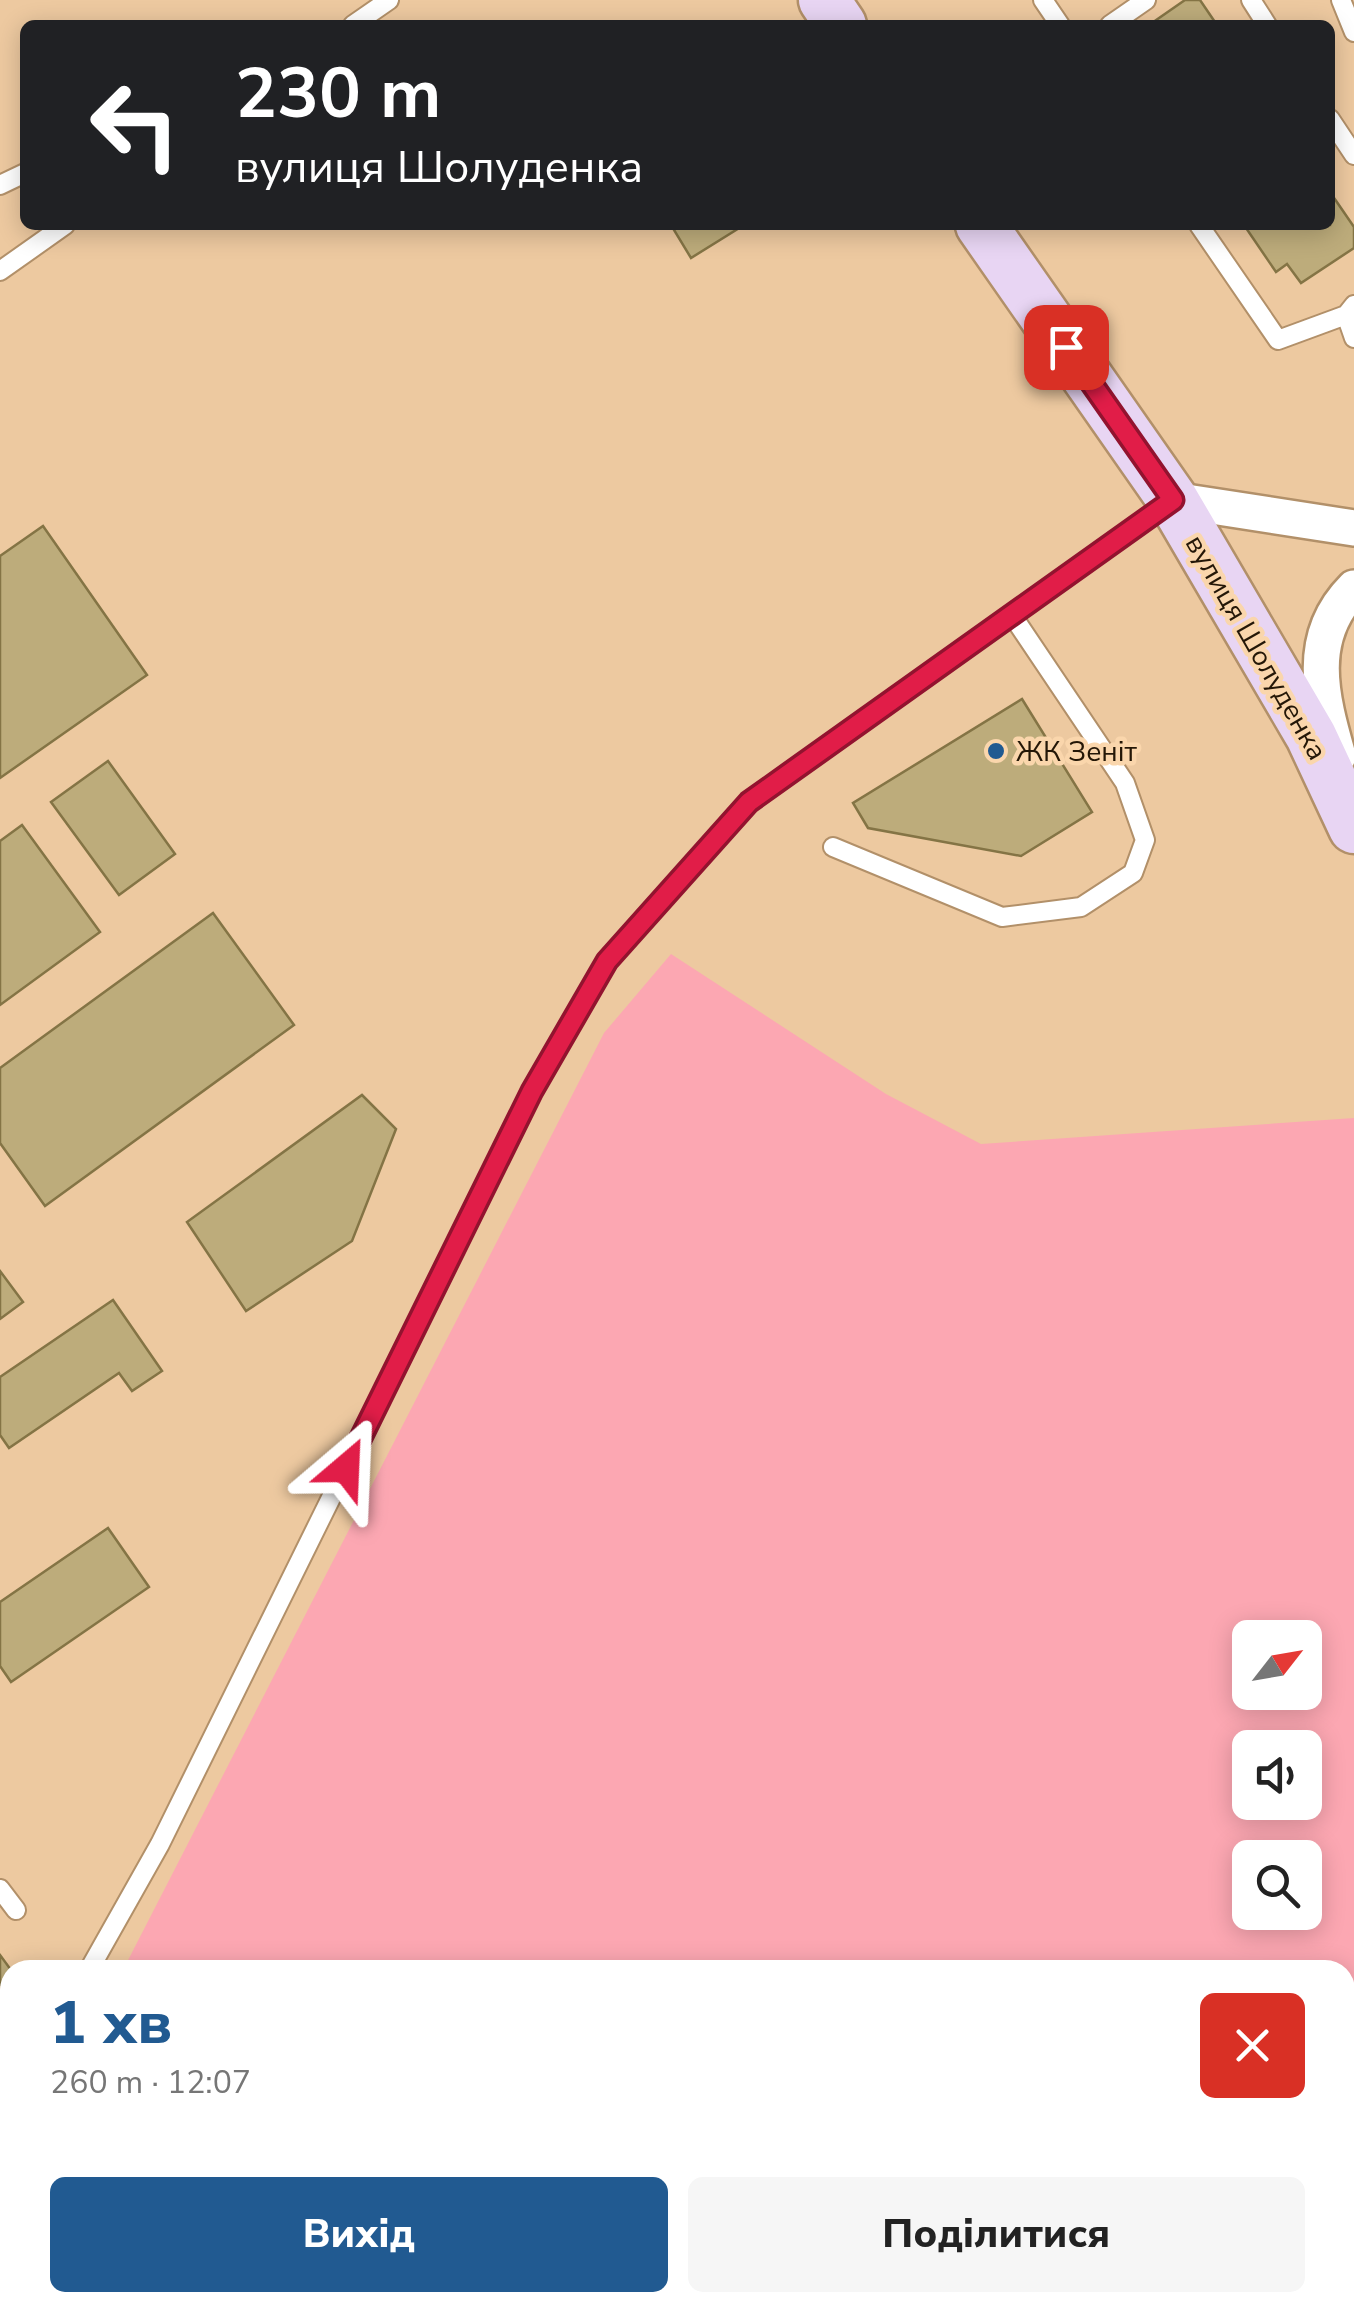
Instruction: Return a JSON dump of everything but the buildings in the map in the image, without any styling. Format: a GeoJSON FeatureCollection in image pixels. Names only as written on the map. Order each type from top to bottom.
{"type":"FeatureCollection","features":[{"type":"Feature","properties":{"kind":"main road","name":"вулиця Шолуденка"},"geometry":{"type":"LineString","coordinates":[[984,230],[1173,500],[1311,736],[1354,828]]}},
{"type":"Feature","properties":{"kind":"street"},"geometry":{"type":"LineString","coordinates":[[1173,500],[1354,528]]}},
{"type":"Feature","properties":{"kind":"street"},"geometry":{"type":"LineString","coordinates":[[1354,588],[1342,600],[1323,638],[1321,699],[1354,808]]}},
{"type":"Feature","properties":{"kind":"lane"},"geometry":{"type":"LineString","coordinates":[[360,20],[389,0]]}},
{"type":"Feature","properties":{"kind":"lane"},"geometry":{"type":"LineString","coordinates":[[1117,20],[1146,0]]}},
{"type":"Feature","properties":{"kind":"lane"},"geometry":{"type":"LineString","coordinates":[[1342,0],[1354,32]]}},
{"type":"Feature","properties":{"kind":"lane"},"geometry":{"type":"LineString","coordinates":[[1335,126],[1354,155]]}},
{"type":"Feature","properties":{"kind":"lane"},"geometry":{"type":"LineString","coordinates":[[0,271],[57,230]]}},
{"type":"Feature","properties":{"kind":"lane"},"geometry":{"type":"LineString","coordinates":[[1201,230],[1278,340],[1350,310],[1354,338]]}},
{"type":"Feature","properties":{"kind":"lane"},"geometry":{"type":"LineString","coordinates":[[95,1960],[160,1844],[532,1091],[607,961],[749,802],[1173,500]]}},
{"type":"Feature","properties":{"kind":"lane"},"geometry":{"type":"LineString","coordinates":[[832,848],[1002,917],[1080,907],[1133,874],[1145,840],[1125,784],[1012,615]]}},
{"type":"Feature","properties":{"kind":"lane"},"geometry":{"type":"LineString","coordinates":[[0,1889],[16,1910]]}},
{"type":"Feature","properties":{"kind":"shaded area"},"geometry":{"type":"Polygon","coordinates":[[[671,954],[886,1094],[981,1144],[1354,1118],[1354,1960],[128,1960],[604,1033],[671,954]]]}},
{"type":"Feature","properties":{"kind":"place","name":"ЖК Зеніт"},"geometry":{"type":"Point","coordinates":[996,751]}},
{"type":"Feature","properties":{"kind":"route"},"geometry":{"type":"LineString","coordinates":[[346,1468],[532,1091],[607,961],[749,802],[1173,500],[1066,347]]}}]}
